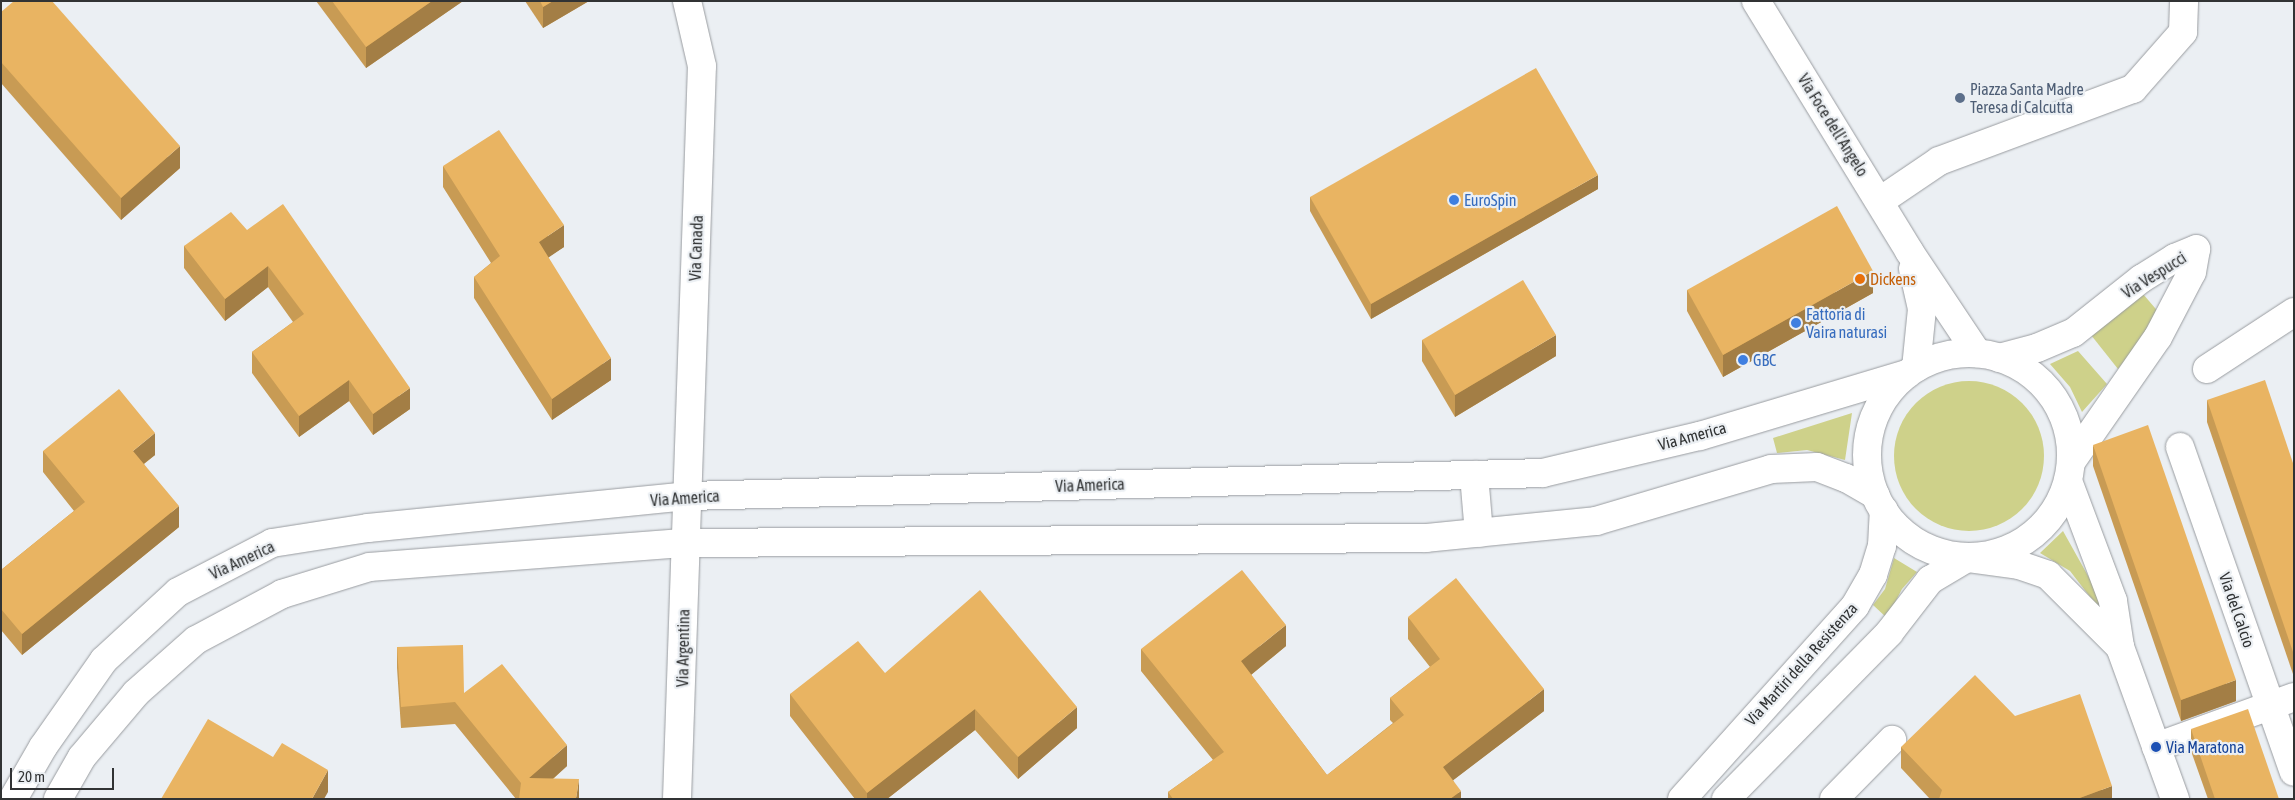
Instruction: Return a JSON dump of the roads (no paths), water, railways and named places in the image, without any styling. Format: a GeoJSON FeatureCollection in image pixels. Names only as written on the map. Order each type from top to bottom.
{"type":"FeatureCollection","features":[{"type":"Feature","properties":{"kind":"street","name":"Via Canada"},"geometry":{"type":"LineString","coordinates":[[687,1],[702,66],[689,496]]}},
{"type":"Feature","properties":{"kind":"street","name":"Via Foce dell'Angelo"},"geometry":{"type":"LineString","coordinates":[[1756,1],[1880,201],[1908,251],[1988,356]]}},
{"type":"Feature","properties":{"kind":"street"},"geometry":{"type":"LineString","coordinates":[[2184,1],[2184,32]]}},
{"type":"Feature","properties":{"kind":"street"},"geometry":{"type":"LineString","coordinates":[[1880,201],[1939,161],[2133,89],[2184,32],[2200,1]]}},
{"type":"Feature","properties":{"kind":"street","name":"Via Vespucci"},"geometry":{"type":"LineString","coordinates":[[1988,356],[2037,348],[2073,332],[2141,279],[2175,258],[2196,250],[2192,272],[2178,302],[2158,337],[2070,472]]}},
{"type":"Feature","properties":{"kind":"street","name":"Via Foce dell'Angelo"},"geometry":{"type":"LineString","coordinates":[[1908,251],[1922,309],[1912,371]]}},
{"type":"Feature","properties":{"kind":"street"},"geometry":{"type":"LineString","coordinates":[[2207,369],[2294,312]]}},
{"type":"Feature","properties":{"kind":"street","name":"Via Martiri della Resistenza"},"geometry":{"type":"LineString","coordinates":[[1682,799],[1855,606],[1873,575],[1882,546],[1879,502],[1868,463],[1868,445],[1871,427],[1888,394],[1912,371],[1948,356],[1988,356],[2033,375],[2054,399],[2069,434],[2070,472],[2061,500],[2050,518],[2024,542],[2004,552],[1967,558],[1936,552],[1907,537],[1879,502]]}},
{"type":"Feature","properties":{"kind":"street","name":"Via America"},"geometry":{"type":"LineString","coordinates":[[13,799],[43,748],[104,660],[178,592],[272,543],[368,528],[689,496],[1474,475],[1552,471],[1700,436],[1912,371]]}},
{"type":"Feature","properties":{"kind":"street","name":"Via del Calcio"},"geometry":{"type":"LineString","coordinates":[[2180,447],[2282,700],[2294,772]]}},
{"type":"Feature","properties":{"kind":"street"},"geometry":{"type":"LineString","coordinates":[[58,799],[82,757],[136,694],[196,640],[282,594],[370,566],[685,543],[1426,538],[1596,521],[1771,469],[1817,467],[1846,478],[1879,502]]}},
{"type":"Feature","properties":{"kind":"street"},"geometry":{"type":"LineString","coordinates":[[2070,472],[2113,601],[2120,647],[2175,799]]}},
{"type":"Feature","properties":{"kind":"street"},"geometry":{"type":"LineString","coordinates":[[1474,475],[1479,533]]}},
{"type":"Feature","properties":{"kind":"street","name":"Via Argentina"},"geometry":{"type":"LineString","coordinates":[[677,799],[681,736],[685,543],[689,496]]}},
{"type":"Feature","properties":{"kind":"street"},"geometry":{"type":"LineString","coordinates":[[1967,558],[2018,565],[2048,575],[2120,647]]}},
{"type":"Feature","properties":{"kind":"street","name":"Via Martiri della Resistenza"},"geometry":{"type":"LineString","coordinates":[[1726,799],[1889,633],[1930,580],[1967,558]]}},
{"type":"Feature","properties":{"kind":"street"},"geometry":{"type":"LineString","coordinates":[[2156,747],[2282,700]]}},
{"type":"Feature","properties":{"kind":"street"},"geometry":{"type":"LineString","coordinates":[[1834,799],[1892,740]]}},
{"type":"Feature","properties":{"kind":"place","name":"Piazza Santa Madre Teresa di Calcutta"},"geometry":{"type":"Point","coordinates":[1960,98]}},
{"type":"Feature","properties":{"kind":"place","name":"EuroSpin"},"geometry":{"type":"Point","coordinates":[1454,200]}},
{"type":"Feature","properties":{"kind":"place","name":"Dickens"},"geometry":{"type":"Point","coordinates":[1860,279]}},
{"type":"Feature","properties":{"kind":"place","name":"Fattoria di Vaira naturasi"},"geometry":{"type":"Point","coordinates":[1796,323]}},
{"type":"Feature","properties":{"kind":"place","name":"GBC"},"geometry":{"type":"Point","coordinates":[1743,360]}},
{"type":"Feature","properties":{"kind":"place","name":"Via Maratona"},"geometry":{"type":"Point","coordinates":[2156,747]}}]}
